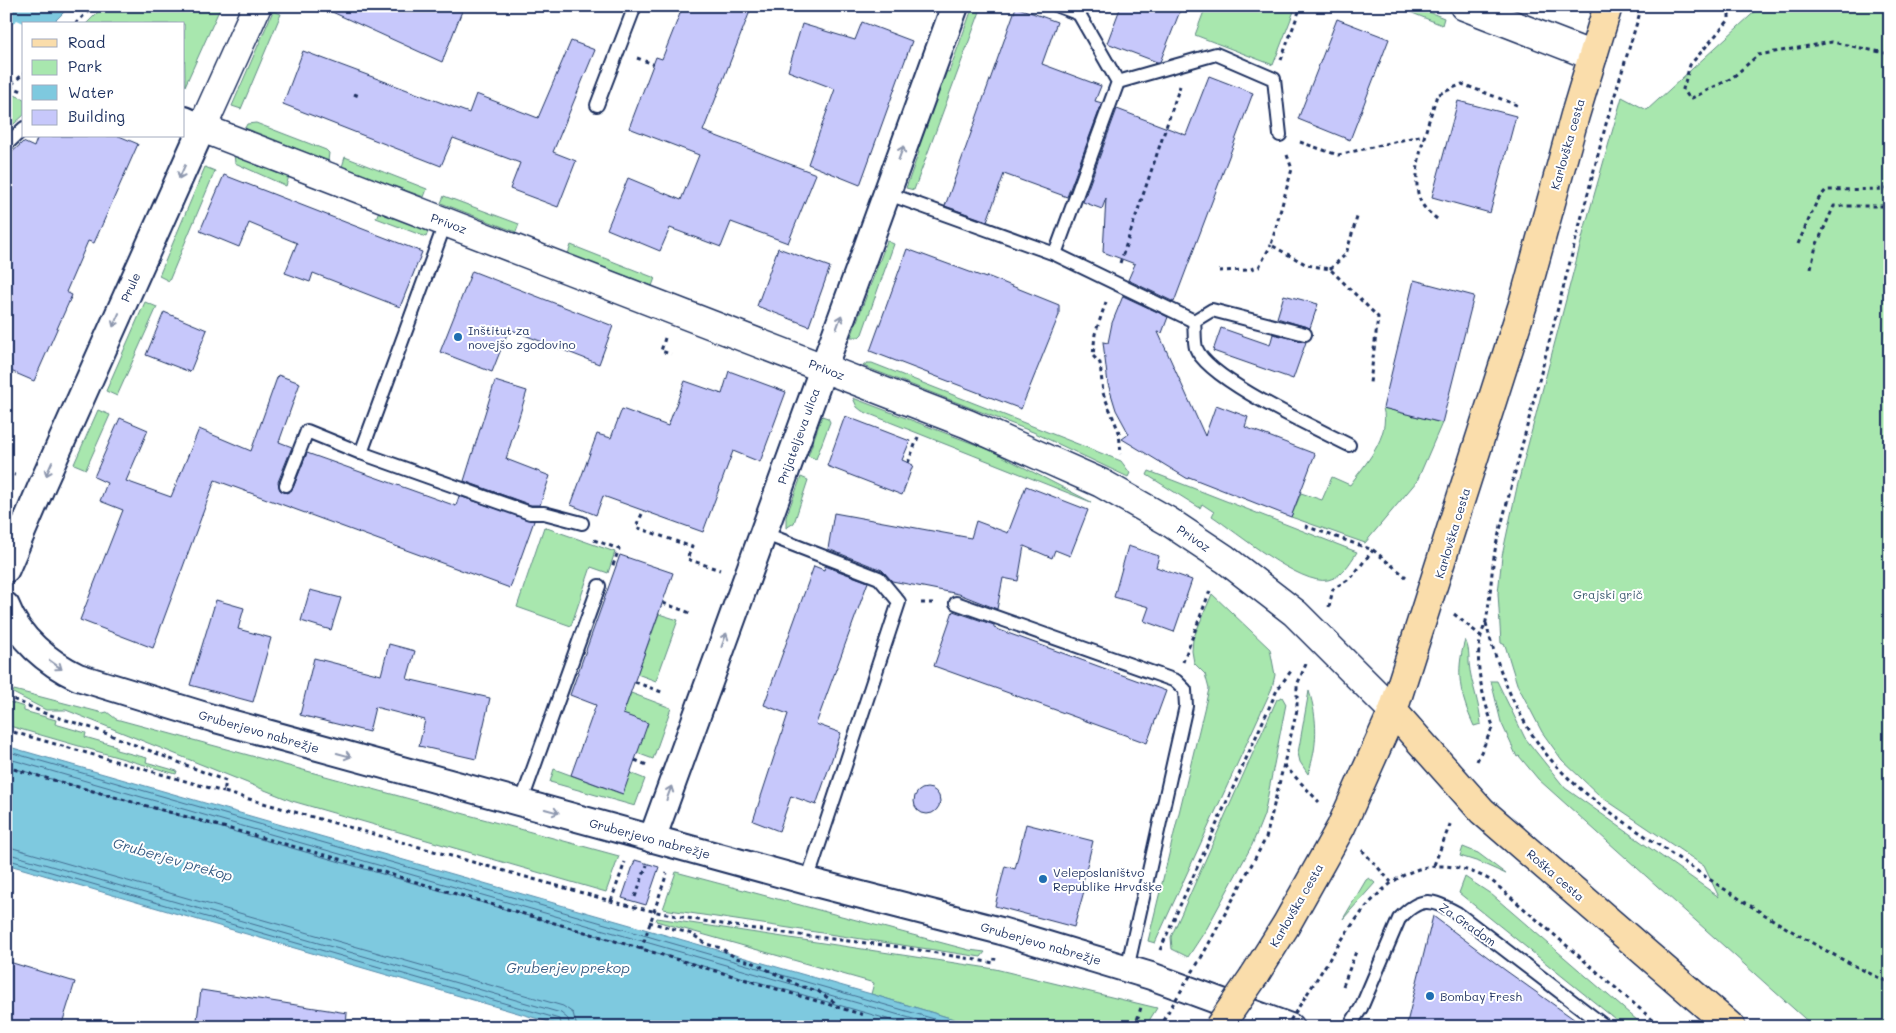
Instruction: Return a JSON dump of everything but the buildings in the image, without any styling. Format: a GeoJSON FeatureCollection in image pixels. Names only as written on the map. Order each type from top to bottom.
{"type":"FeatureCollection","features":[{"type":"Feature","properties":{"kind":"main road","name":"Karlovška cesta"},"geometry":{"type":"LineString","coordinates":[[1219,1027],[1286,925],[1341,826],[1393,711],[1523,304],[1608,6]]}},
{"type":"Feature","properties":{"kind":"main road","name":"Roška cesta"},"geometry":{"type":"LineString","coordinates":[[1393,711],[1482,811],[1731,1027]]}},
{"type":"Feature","properties":{"kind":"street","name":"Prule"},"geometry":{"type":"LineString","coordinates":[[6,569],[193,124],[257,6]]}},
{"type":"Feature","properties":{"kind":"street","name":"Prijateljeva ulica"},"geometry":{"type":"LineString","coordinates":[[650,849],[822,368],[955,6]]}},
{"type":"Feature","properties":{"kind":"street"},"geometry":{"type":"LineString","coordinates":[[1464,6],[1593,56]]}},
{"type":"Feature","properties":{"kind":"street","name":"Privoz"},"geometry":{"type":"LineString","coordinates":[[193,124],[1024,447],[1101,483],[1168,521],[1225,560],[1295,613],[1393,711]]}},
{"type":"Feature","properties":{"kind":"street","name":"Gruberjevo nabrežje"},"geometry":{"type":"LineString","coordinates":[[6,606],[20,632],[59,668],[78,677],[212,718],[521,803],[650,849],[807,881],[1001,931],[1128,969],[1290,1027]]}},
{"type":"Feature","properties":{"kind":"lane"},"geometry":{"type":"LineString","coordinates":[[597,105],[635,6]]}},
{"type":"Feature","properties":{"kind":"lane"},"geometry":{"type":"LineString","coordinates":[[1055,254],[1118,82],[1079,14],[1058,6]]}},
{"type":"Feature","properties":{"kind":"lane"},"geometry":{"type":"LineString","coordinates":[[1118,82],[1216,54],[1274,80],[1280,135]]}},
{"type":"Feature","properties":{"kind":"lane"},"geometry":{"type":"LineString","coordinates":[[6,145],[22,130]]}},
{"type":"Feature","properties":{"kind":"lane"},"geometry":{"type":"LineString","coordinates":[[886,193],[1055,254],[1194,321]]}},
{"type":"Feature","properties":{"kind":"lane"},"geometry":{"type":"LineString","coordinates":[[361,453],[446,221]]}},
{"type":"Feature","properties":{"kind":"lane"},"geometry":{"type":"LineString","coordinates":[[1194,321],[1212,310],[1305,334]]}},
{"type":"Feature","properties":{"kind":"lane"},"geometry":{"type":"LineString","coordinates":[[1194,321],[1196,348],[1211,368],[1238,387],[1349,445]]}},
{"type":"Feature","properties":{"kind":"lane"},"geometry":{"type":"LineString","coordinates":[[286,485],[307,431],[361,453],[530,513],[544,513],[582,523]]}},
{"type":"Feature","properties":{"kind":"lane"},"geometry":{"type":"LineString","coordinates":[[763,533],[879,578],[899,602],[807,881]]}},
{"type":"Feature","properties":{"kind":"lane"},"geometry":{"type":"LineString","coordinates":[[521,803],[599,586]]}},
{"type":"Feature","properties":{"kind":"lane"},"geometry":{"type":"LineString","coordinates":[[956,603],[1176,681],[1185,690],[1186,706],[1128,969]]}},
{"type":"Feature","properties":{"kind":"lane","name":"Za Gradom"},"geometry":{"type":"LineString","coordinates":[[1348,1027],[1361,1008],[1400,918],[1409,908],[1423,901],[1436,902],[1457,912],[1606,1027]]}},
{"type":"Feature","properties":{"kind":"path"},"geometry":{"type":"LineString","coordinates":[[77,22],[94,6]]}},
{"type":"Feature","properties":{"kind":"path"},"geometry":{"type":"LineString","coordinates":[[1274,80],[1300,6]]}},
{"type":"Feature","properties":{"kind":"path"},"geometry":{"type":"LineString","coordinates":[[1493,726],[1481,685],[1479,667],[1481,636],[1486,622],[1490,576],[1506,502],[1606,124],[1642,6]]}},
{"type":"Feature","properties":{"kind":"path"},"geometry":{"type":"LineString","coordinates":[[1729,6],[1729,20],[1690,66],[1683,89],[1690,99],[1732,78],[1758,55],[1832,42],[1890,54]]}},
{"type":"Feature","properties":{"kind":"path"},"geometry":{"type":"LineString","coordinates":[[1121,454],[1120,432],[1103,393],[1100,363],[1093,356],[1096,334],[1188,62]]}},
{"type":"Feature","properties":{"kind":"path"},"geometry":{"type":"LineString","coordinates":[[6,90],[22,75]]}},
{"type":"Feature","properties":{"kind":"path"},"geometry":{"type":"LineString","coordinates":[[1437,219],[1425,209],[1420,200],[1416,184],[1424,135],[1437,95],[1462,84],[1517,105]]}},
{"type":"Feature","properties":{"kind":"path"},"geometry":{"type":"LineString","coordinates":[[10,86],[22,91]]}},
{"type":"Feature","properties":{"kind":"path"},"geometry":{"type":"LineString","coordinates":[[354,94],[359,96]]}},
{"type":"Feature","properties":{"kind":"path"},"geometry":{"type":"LineString","coordinates":[[1280,135],[1338,155],[1424,135]]}},
{"type":"Feature","properties":{"kind":"path"},"geometry":{"type":"LineString","coordinates":[[1218,271],[1247,270],[1259,267],[1271,246],[1292,168],[1280,135]]}},
{"type":"Feature","properties":{"kind":"path"},"geometry":{"type":"LineString","coordinates":[[1798,244],[1817,200],[1826,190],[1890,189]]}},
{"type":"Feature","properties":{"kind":"path"},"geometry":{"type":"LineString","coordinates":[[1811,268],[1816,246],[1834,206],[1890,206]]}},
{"type":"Feature","properties":{"kind":"path"},"geometry":{"type":"LineString","coordinates":[[1330,269],[1346,254],[1358,214]]}},
{"type":"Feature","properties":{"kind":"path"},"geometry":{"type":"LineString","coordinates":[[1271,246],[1307,265],[1330,269],[1378,317],[1370,383]]}},
{"type":"Feature","properties":{"kind":"path"},"geometry":{"type":"LineString","coordinates":[[666,337],[661,351],[671,354]]}},
{"type":"Feature","properties":{"kind":"path"},"geometry":{"type":"LineString","coordinates":[[908,462],[918,436]]}},
{"type":"Feature","properties":{"kind":"path"},"geometry":{"type":"LineString","coordinates":[[642,514],[636,528],[692,547],[687,558],[725,572]]}},
{"type":"Feature","properties":{"kind":"path"},"geometry":{"type":"LineString","coordinates":[[582,523],[588,537],[619,549],[610,574],[599,586]]}},
{"type":"Feature","properties":{"kind":"path"},"geometry":{"type":"LineString","coordinates":[[1305,526],[1373,550],[1351,578],[1333,589],[1330,602]]}},
{"type":"Feature","properties":{"kind":"path"},"geometry":{"type":"LineString","coordinates":[[1176,681],[1211,588]]}},
{"type":"Feature","properties":{"kind":"path"},"geometry":{"type":"LineString","coordinates":[[899,602],[956,603]]}},
{"type":"Feature","properties":{"kind":"path"},"geometry":{"type":"LineString","coordinates":[[663,603],[693,614]]}},
{"type":"Feature","properties":{"kind":"path"},"geometry":{"type":"LineString","coordinates":[[1486,622],[1498,664],[1524,720],[1542,749],[1560,771],[1578,787],[1743,902],[1795,934],[1890,983]]}},
{"type":"Feature","properties":{"kind":"path"},"geometry":{"type":"LineString","coordinates":[[1160,950],[1277,690],[1291,671]]}},
{"type":"Feature","properties":{"kind":"path"},"geometry":{"type":"LineString","coordinates":[[1159,1027],[1201,958],[1266,838],[1298,710],[1297,685],[1302,673]]}},
{"type":"Feature","properties":{"kind":"path"},"geometry":{"type":"LineString","coordinates":[[635,682],[664,693]]}},
{"type":"Feature","properties":{"kind":"path"},"geometry":{"type":"LineString","coordinates":[[9,684],[6,694],[44,713],[95,729],[226,781],[224,792]]}},
{"type":"Feature","properties":{"kind":"path"},"geometry":{"type":"LineString","coordinates":[[6,730],[653,912],[994,963],[1001,931]]}},
{"type":"Feature","properties":{"kind":"path"},"geometry":{"type":"LineString","coordinates":[[634,760],[655,767]]}},
{"type":"Feature","properties":{"kind":"path"},"geometry":{"type":"LineString","coordinates":[[6,767],[339,859],[864,1016]]}},
{"type":"Feature","properties":{"kind":"path"},"geometry":{"type":"LineString","coordinates":[[635,896],[650,849]]}},
{"type":"Feature","properties":{"kind":"path"},"geometry":{"type":"LineString","coordinates":[[611,901],[628,854]]}},
{"type":"Feature","properties":{"kind":"path"},"geometry":{"type":"LineString","coordinates":[[641,950],[669,865]]}},
{"type":"Feature","properties":{"kind":"path"},"geometry":{"type":"LineString","coordinates":[[1286,1027],[1349,930],[1382,890],[1391,882],[1412,872],[1434,865],[1459,866],[1492,881],[1661,1027]]}},
{"type":"Feature","properties":{"kind":"path"},"geometry":{"type":"LineString","coordinates":[[649,922],[692,934],[736,958],[754,963],[800,986],[818,992],[834,1002],[838,1007]]}},
{"type":"Feature","properties":{"kind":"path"},"geometry":{"type":"LineString","coordinates":[[1342,986],[1357,949]]}},
{"type":"Feature","properties":{"kind":"path"},"geometry":{"type":"LineString","coordinates":[[1135,1027],[1144,998]]}},
{"type":"Feature","properties":{"kind":"green space"},"geometry":{"type":"Polygon","coordinates":[[[104,6],[221,6],[185,86],[185,22],[88,22],[104,6]]]}},
{"type":"Feature","properties":{"kind":"green space"},"geometry":{"type":"Polygon","coordinates":[[[973,6],[982,6],[914,190],[906,188],[919,152],[913,149],[942,70],[949,72],[973,6]]]}},
{"type":"Feature","properties":{"kind":"green space"},"geometry":{"type":"Polygon","coordinates":[[[1206,6],[1296,6],[1273,65],[1195,35],[1206,6]]]}},
{"type":"Feature","properties":{"kind":"green space"},"geometry":{"type":"Polygon","coordinates":[[[1395,6],[1414,6],[1444,18],[1442,25],[1395,6]]]}},
{"type":"Feature","properties":{"kind":"green space","name":"Grajski grič"},"geometry":{"type":"Polygon","coordinates":[[[1761,6],[1890,6],[1890,1027],[1814,1027],[1538,779],[1519,756],[1517,757],[1501,722],[1491,681],[1497,681],[1525,738],[1565,788],[1719,897],[1704,866],[1600,796],[1562,760],[1542,732],[1517,684],[1505,645],[1501,643],[1498,593],[1502,556],[1517,487],[1585,227],[1622,97],[1647,110],[1761,6]]]}},
{"type":"Feature","properties":{"kind":"green space"},"geometry":{"type":"Polygon","coordinates":[[[273,11],[281,14],[241,109],[232,106],[273,11]]]}},
{"type":"Feature","properties":{"kind":"green space"},"geometry":{"type":"Polygon","coordinates":[[[12,94],[22,98],[22,117],[6,131],[6,100],[12,94]]]}},
{"type":"Feature","properties":{"kind":"green space"},"geometry":{"type":"Polygon","coordinates":[[[256,123],[326,150],[329,153],[328,161],[245,128],[247,124],[256,123]]]}},
{"type":"Feature","properties":{"kind":"green space"},"geometry":{"type":"Polygon","coordinates":[[[234,154],[289,176],[286,186],[235,163],[234,154]]]}},
{"type":"Feature","properties":{"kind":"green space"},"geometry":{"type":"Polygon","coordinates":[[[345,157],[427,189],[424,197],[342,167],[345,157]]]}},
{"type":"Feature","properties":{"kind":"green space"},"geometry":{"type":"Polygon","coordinates":[[[205,167],[215,171],[169,281],[159,276],[205,167]]]}},
{"type":"Feature","properties":{"kind":"green space"},"geometry":{"type":"Polygon","coordinates":[[[444,196],[519,224],[516,232],[441,203],[444,196]]]}},
{"type":"Feature","properties":{"kind":"green space"},"geometry":{"type":"Polygon","coordinates":[[[379,211],[429,229],[426,237],[376,218],[379,211]]]}},
{"type":"Feature","properties":{"kind":"green space"},"geometry":{"type":"Polygon","coordinates":[[[887,241],[894,244],[862,334],[859,337],[851,337],[887,241]]]}},
{"type":"Feature","properties":{"kind":"green space"},"geometry":{"type":"Polygon","coordinates":[[[571,245],[655,278],[652,286],[568,254],[571,245]]]}},
{"type":"Feature","properties":{"kind":"green space"},"geometry":{"type":"Polygon","coordinates":[[[145,302],[157,307],[117,396],[106,391],[145,302]]]}},
{"type":"Feature","properties":{"kind":"green space"},"geometry":{"type":"Polygon","coordinates":[[[867,363],[872,363],[1121,461],[1130,473],[1128,477],[1033,432],[863,366],[867,363]]]}},
{"type":"Feature","properties":{"kind":"green space"},"geometry":{"type":"Polygon","coordinates":[[[853,398],[990,450],[1091,502],[862,411],[857,407],[853,398]]]}},
{"type":"Feature","properties":{"kind":"green space"},"geometry":{"type":"Polygon","coordinates":[[[1383,408],[1442,423],[1417,481],[1365,543],[1291,517],[1301,493],[1322,500],[1332,477],[1350,485],[1380,440],[1384,419],[1383,408]]]}},
{"type":"Feature","properties":{"kind":"green space"},"geometry":{"type":"Polygon","coordinates":[[[98,410],[110,415],[86,469],[74,464],[98,410]]]}},
{"type":"Feature","properties":{"kind":"green space"},"geometry":{"type":"Polygon","coordinates":[[[822,416],[828,418],[830,422],[816,459],[808,456],[822,416]]]}},
{"type":"Feature","properties":{"kind":"green space"},"geometry":{"type":"Polygon","coordinates":[[[1149,471],[1357,552],[1345,569],[1333,578],[1316,580],[1302,575],[1252,545],[1212,516],[1214,512],[1202,504],[1200,508],[1147,475],[1149,471]]]}},
{"type":"Feature","properties":{"kind":"green space"},"geometry":{"type":"Polygon","coordinates":[[[801,477],[808,480],[794,523],[786,528],[786,517],[801,477]]]}},
{"type":"Feature","properties":{"kind":"green space"},"geometry":{"type":"Polygon","coordinates":[[[544,527],[615,552],[608,573],[591,567],[571,626],[517,607],[544,527]]]}},
{"type":"Feature","properties":{"kind":"green space"},"geometry":{"type":"Polygon","coordinates":[[[1212,594],[1270,649],[1275,675],[1272,688],[1155,943],[1148,941],[1209,689],[1205,674],[1194,663],[1192,651],[1193,639],[1212,594]]]}},
{"type":"Feature","properties":{"kind":"green space"},"geometry":{"type":"Polygon","coordinates":[[[659,614],[678,620],[656,681],[637,674],[659,614]]]}},
{"type":"Feature","properties":{"kind":"green space"},"geometry":{"type":"Polygon","coordinates":[[[1465,640],[1481,724],[1474,726],[1465,704],[1460,684],[1460,663],[1465,640]]]}},
{"type":"Feature","properties":{"kind":"green space"},"geometry":{"type":"Polygon","coordinates":[[[14,690],[103,713],[107,712],[116,719],[619,856],[606,892],[292,801],[66,710],[46,710],[13,693],[14,690]]]}},
{"type":"Feature","properties":{"kind":"green space"},"geometry":{"type":"Polygon","coordinates":[[[1309,691],[1316,732],[1314,753],[1308,774],[1300,762],[1298,753],[1309,691]]]}},
{"type":"Feature","properties":{"kind":"green space"},"geometry":{"type":"Polygon","coordinates":[[[631,693],[671,708],[653,759],[637,753],[623,714],[631,693]]]}},
{"type":"Feature","properties":{"kind":"green space"},"geometry":{"type":"Polygon","coordinates":[[[1282,697],[1286,704],[1264,815],[1252,845],[1207,928],[1188,957],[1172,949],[1171,937],[1277,699],[1282,697]]]}},
{"type":"Feature","properties":{"kind":"green space"},"geometry":{"type":"Polygon","coordinates":[[[6,701],[24,707],[24,711],[56,720],[55,724],[86,733],[85,737],[116,746],[116,750],[147,758],[146,762],[177,771],[176,774],[6,725],[6,701]]]}},
{"type":"Feature","properties":{"kind":"green space"},"geometry":{"type":"Polygon","coordinates":[[[554,769],[622,794],[630,773],[645,779],[635,806],[550,782],[554,769]]]}},
{"type":"Feature","properties":{"kind":"green space"},"geometry":{"type":"Polygon","coordinates":[[[1463,847],[1478,853],[1506,874],[1460,856],[1463,847]]]}},
{"type":"Feature","properties":{"kind":"green space"},"geometry":{"type":"Polygon","coordinates":[[[676,872],[969,950],[985,952],[981,957],[663,909],[676,872]]]}},
{"type":"Feature","properties":{"kind":"green space"},"geometry":{"type":"Polygon","coordinates":[[[1465,877],[1491,894],[1645,1027],[1625,1027],[1459,893],[1465,877]]]}},
{"type":"Feature","properties":{"kind":"green space"},"geometry":{"type":"Polygon","coordinates":[[[1369,878],[1375,883],[1343,919],[1366,880],[1369,878]]]}},
{"type":"Feature","properties":{"kind":"green space"},"geometry":{"type":"Polygon","coordinates":[[[657,918],[995,969],[1157,1008],[1145,1027],[980,1027],[871,994],[874,983],[656,921],[657,918]]]}},
{"type":"Feature","properties":{"kind":"water"},"geometry":{"type":"Polygon","coordinates":[[[6,6],[70,6],[54,22],[22,22],[22,29],[6,69],[6,6]]]}},
{"type":"Feature","properties":{"kind":"water","name":"Gruberjev prekop"},"geometry":{"type":"Polygon","coordinates":[[[6,746],[980,1027],[566,1027],[6,864],[6,746]]]}},
{"type":"Feature","properties":{"kind":"pier"},"geometry":{"type":"Polygon","coordinates":[[[17,20],[22,22],[22,57],[6,71],[6,30],[17,20]]]}},
{"type":"Feature","properties":{"kind":"ferry route"},"geometry":{"type":"LineString","coordinates":[[6,14],[15,6]]}},
{"type":"Feature","properties":{"kind":"place","name":"Inštitut za novejšo zgodovino"},"geometry":{"type":"Point","coordinates":[458,337]}},
{"type":"Feature","properties":{"kind":"place","name":"Veleposlaništvo Republike Hrvaške"},"geometry":{"type":"Point","coordinates":[1043,879]}},
{"type":"Feature","properties":{"kind":"place","name":"Bombay Fresh"},"geometry":{"type":"Point","coordinates":[1430,996]}}]}
